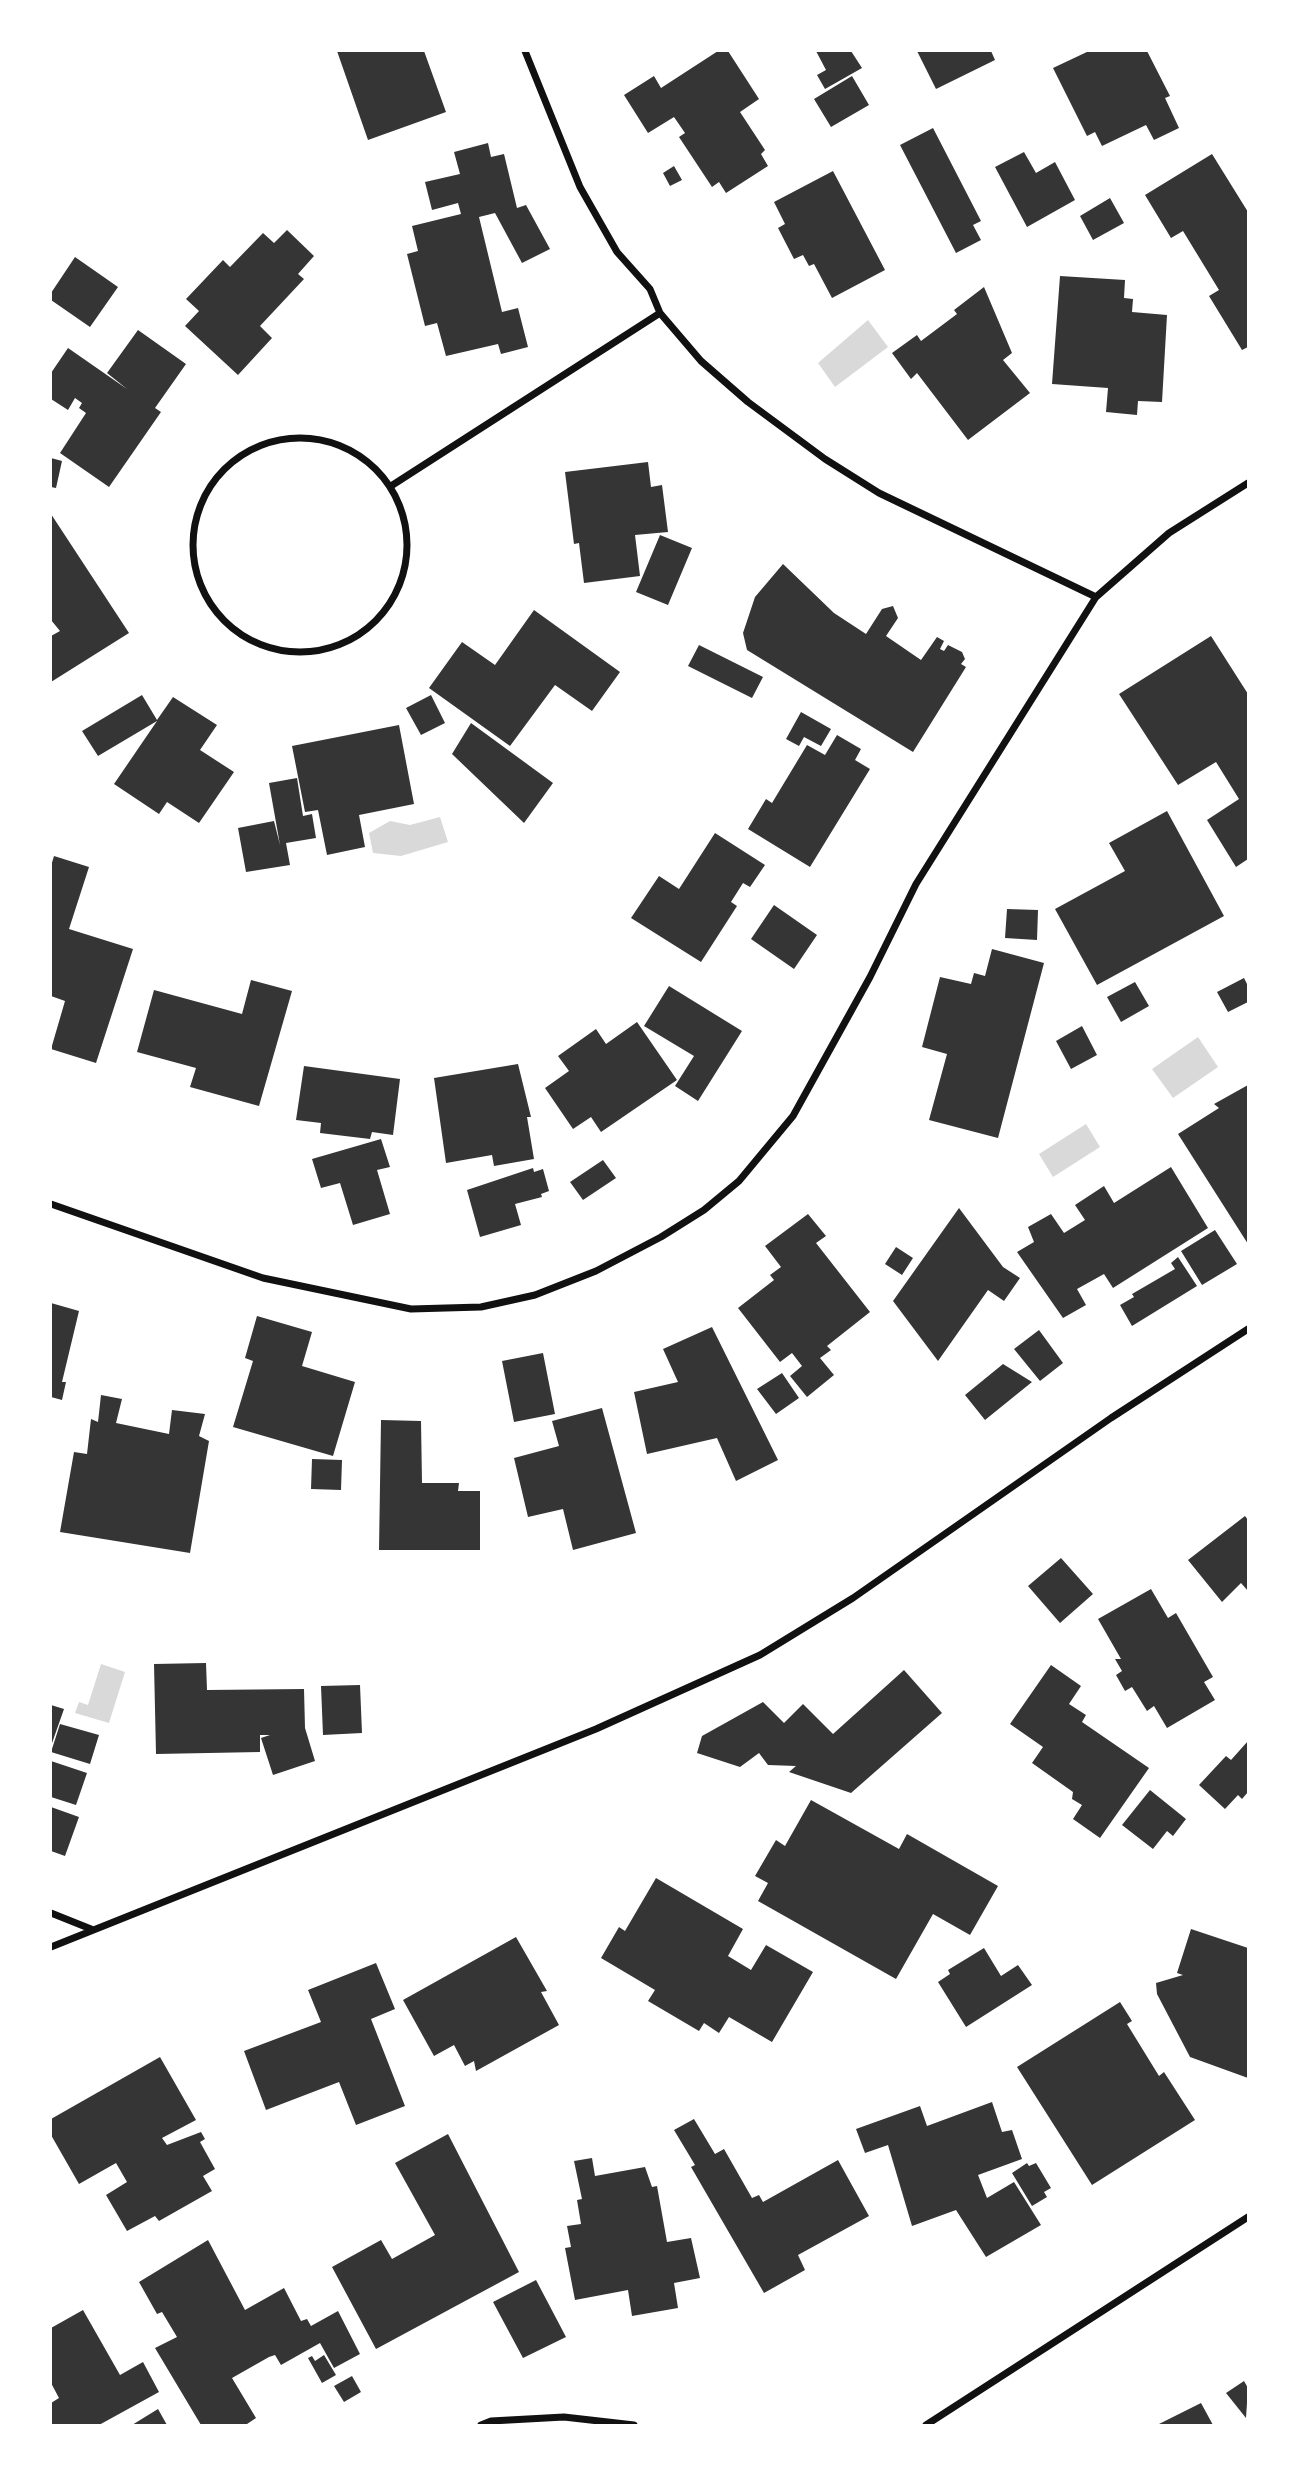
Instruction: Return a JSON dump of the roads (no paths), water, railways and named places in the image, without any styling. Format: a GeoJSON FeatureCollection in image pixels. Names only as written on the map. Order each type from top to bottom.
{"type":"FeatureCollection","features":[{"type":"Feature","properties":{"kind":"street"},"geometry":{"type":"LineString","coordinates":[[525,51],[580,187],[617,251],[650,289],[660,313],[701,361],[748,402],[825,459],[880,493],[1096,597]]}},
{"type":"Feature","properties":{"kind":"street"},"geometry":{"type":"LineString","coordinates":[[391,486],[660,313]]}},
{"type":"Feature","properties":{"kind":"street"},"geometry":{"type":"LineString","coordinates":[[280,438],[323,439],[362,456],[391,486],[407,525],[406,568],[389,607],[359,636],[319,651],[277,651],[238,634],[209,603],[193,564],[193,522],[210,483],[241,454],[280,438]]}},
{"type":"Feature","properties":{"kind":"street"},"geometry":{"type":"LineString","coordinates":[[51,1204],[263,1278],[411,1309],[481,1307],[536,1295],[596,1271],[662,1237],[704,1210],[739,1181],[793,1116],[870,977],[916,884],[1096,597],[1169,533],[1248,483]]}},
{"type":"Feature","properties":{"kind":"street"},"geometry":{"type":"LineString","coordinates":[[51,1947],[596,1729],[760,1654],[853,1598],[1111,1418],[1248,1329]]}},
{"type":"Feature","properties":{"kind":"street"},"geometry":{"type":"LineString","coordinates":[[51,1913],[91,1929]]}},
{"type":"Feature","properties":{"kind":"street"},"geometry":{"type":"LineString","coordinates":[[926,2425],[1248,2217]]}},
{"type":"Feature","properties":{"kind":"street"},"geometry":{"type":"LineString","coordinates":[[481,2425],[491,2421],[564,2417],[634,2425]]}}]}
